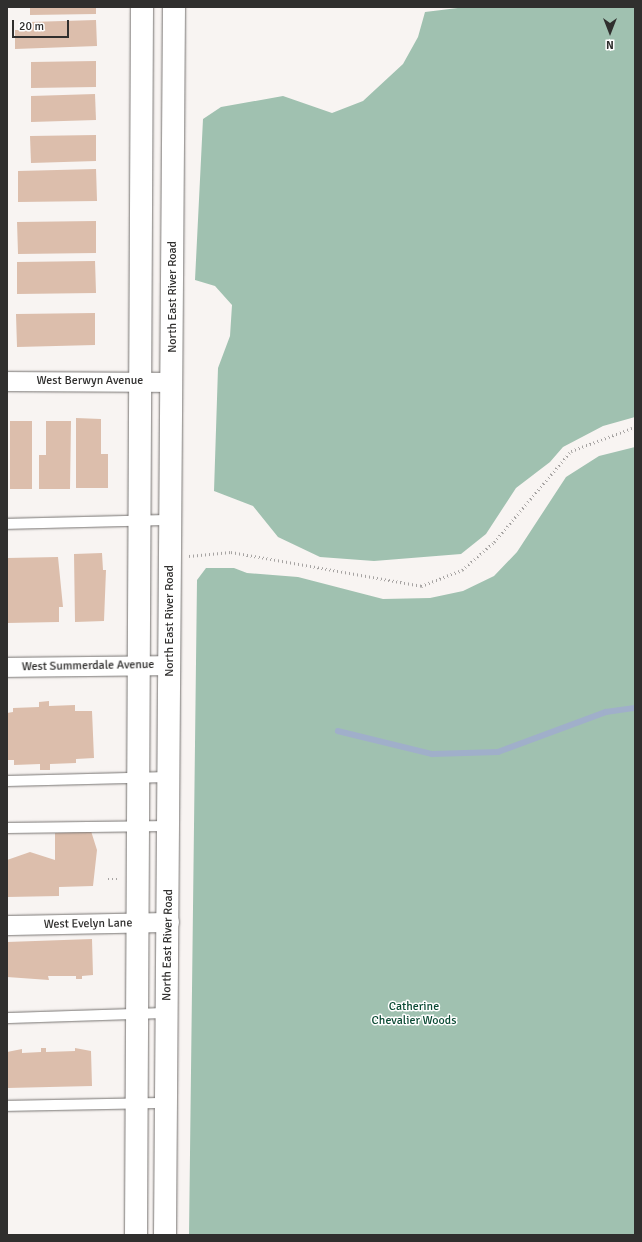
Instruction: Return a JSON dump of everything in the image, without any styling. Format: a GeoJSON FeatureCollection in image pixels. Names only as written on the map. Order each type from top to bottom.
{"type":"FeatureCollection","features":[{"type":"Feature","properties":{"kind":"main road"},"geometry":{"type":"LineString","coordinates":[[136,1235],[142,7]]}},
{"type":"Feature","properties":{"kind":"main road","name":"North East River Road"},"geometry":{"type":"LineString","coordinates":[[165,1235],[169,922],[174,7]]}},
{"type":"Feature","properties":{"kind":"street","name":"West Berwyn Avenue"},"geometry":{"type":"LineString","coordinates":[[7,381],[172,382]]}},
{"type":"Feature","properties":{"kind":"street","name":"West Summerdale Avenue"},"geometry":{"type":"LineString","coordinates":[[7,667],[170,665]]}},
{"type":"Feature","properties":{"kind":"street","name":"West Evelyn Lane"},"geometry":{"type":"LineString","coordinates":[[7,925],[169,922]]}},
{"type":"Feature","properties":{"kind":"lane"},"geometry":{"type":"LineString","coordinates":[[7,524],[171,520]]}},
{"type":"Feature","properties":{"kind":"lane"},"geometry":{"type":"LineString","coordinates":[[7,781],[169,777]]}},
{"type":"Feature","properties":{"kind":"lane"},"geometry":{"type":"LineString","coordinates":[[7,828],[138,825],[169,826]]}},
{"type":"Feature","properties":{"kind":"lane"},"geometry":{"type":"LineString","coordinates":[[7,1018],[167,1013]]}},
{"type":"Feature","properties":{"kind":"lane"},"geometry":{"type":"LineString","coordinates":[[7,1106],[167,1103]]}},
{"type":"Feature","properties":{"kind":"path"},"geometry":{"type":"LineString","coordinates":[[189,556],[231,552],[422,586],[462,570],[494,542],[571,451],[635,427]]}},
{"type":"Feature","properties":{"kind":"green space"},"geometry":{"type":"Polygon","coordinates":[[[466,7],[635,7],[635,417],[603,426],[563,447],[550,462],[516,488],[486,534],[461,554],[374,561],[320,557],[278,537],[253,506],[214,491],[218,368],[230,336],[232,305],[215,286],[195,280],[203,119],[221,107],[283,96],[332,113],[363,101],[403,64],[418,37],[425,12],[466,7]]]}},
{"type":"Feature","properties":{"kind":"green space","name":"Catherine Chevalier Woods"},"geometry":{"type":"Polygon","coordinates":[[[635,447],[635,1235],[189,1235],[197,580],[206,568],[234,568],[247,573],[298,577],[383,599],[430,598],[463,591],[494,576],[517,552],[566,477],[599,456],[635,447]]]}},
{"type":"Feature","properties":{"kind":"building"},"geometry":{"type":"Polygon","coordinates":[[[30,7],[96,7],[96,14],[30,15],[30,7]]]}},
{"type":"Feature","properties":{"kind":"building"},"geometry":{"type":"Polygon","coordinates":[[[96,20],[97,46],[15,49],[15,30],[31,30],[30,22],[96,20]]]}},
{"type":"Feature","properties":{"kind":"building"},"geometry":{"type":"Polygon","coordinates":[[[96,61],[96,87],[31,88],[31,62],[96,61]]]}},
{"type":"Feature","properties":{"kind":"building"},"geometry":{"type":"Polygon","coordinates":[[[95,94],[96,120],[31,122],[31,96],[95,94]]]}},
{"type":"Feature","properties":{"kind":"building"},"geometry":{"type":"Polygon","coordinates":[[[96,135],[96,161],[31,163],[30,136],[96,135]]]}},
{"type":"Feature","properties":{"kind":"building"},"geometry":{"type":"Polygon","coordinates":[[[96,169],[97,201],[18,202],[18,171],[96,169]]]}},
{"type":"Feature","properties":{"kind":"building"},"geometry":{"type":"Polygon","coordinates":[[[96,221],[96,253],[18,254],[17,222],[96,221]]]}},
{"type":"Feature","properties":{"kind":"building"},"geometry":{"type":"Polygon","coordinates":[[[95,261],[96,293],[17,294],[17,262],[95,261]]]}},
{"type":"Feature","properties":{"kind":"building"},"geometry":{"type":"Polygon","coordinates":[[[95,313],[95,345],[17,347],[16,314],[95,313]]]}},
{"type":"Feature","properties":{"kind":"building"},"geometry":{"type":"Polygon","coordinates":[[[76,418],[101,419],[101,454],[108,454],[108,488],[76,488],[76,418]]]}},
{"type":"Feature","properties":{"kind":"building"},"geometry":{"type":"Polygon","coordinates":[[[10,421],[32,421],[32,489],[10,489],[10,421]]]}},
{"type":"Feature","properties":{"kind":"building"},"geometry":{"type":"Polygon","coordinates":[[[46,421],[71,421],[70,489],[39,489],[39,455],[46,455],[46,421]]]}},
{"type":"Feature","properties":{"kind":"building"},"geometry":{"type":"Polygon","coordinates":[[[102,553],[103,570],[106,570],[104,621],[75,622],[74,554],[102,553]]]}},
{"type":"Feature","properties":{"kind":"building"},"geometry":{"type":"Polygon","coordinates":[[[58,557],[63,607],[59,607],[59,622],[7,623],[7,558],[58,557]]]}},
{"type":"Feature","properties":{"kind":"building"},"geometry":{"type":"Polygon","coordinates":[[[49,701],[49,706],[75,705],[75,711],[92,711],[94,758],[76,759],[76,763],[50,764],[50,770],[40,770],[40,764],[14,765],[14,760],[7,760],[7,713],[13,712],[13,708],[39,707],[39,702],[49,701]]]}},
{"type":"Feature","properties":{"kind":"building"},"geometry":{"type":"Polygon","coordinates":[[[91,831],[97,850],[93,886],[59,887],[59,896],[7,897],[7,860],[30,852],[55,860],[55,833],[91,831]]]}},
{"type":"Feature","properties":{"kind":"building"},"geometry":{"type":"Polygon","coordinates":[[[92,939],[93,975],[82,976],[82,979],[76,979],[76,976],[48,976],[49,980],[7,977],[7,942],[92,939]]]}},
{"type":"Feature","properties":{"kind":"building"},"geometry":{"type":"Polygon","coordinates":[[[41,1048],[46,1048],[46,1052],[75,1051],[75,1048],[91,1051],[92,1086],[7,1088],[7,1052],[22,1049],[22,1053],[41,1052],[41,1048]]]}},
{"type":"Feature","properties":{"kind":"waterway"},"geometry":{"type":"LineString","coordinates":[[338,731],[432,754],[498,752],[606,712],[635,708]]}}]}
